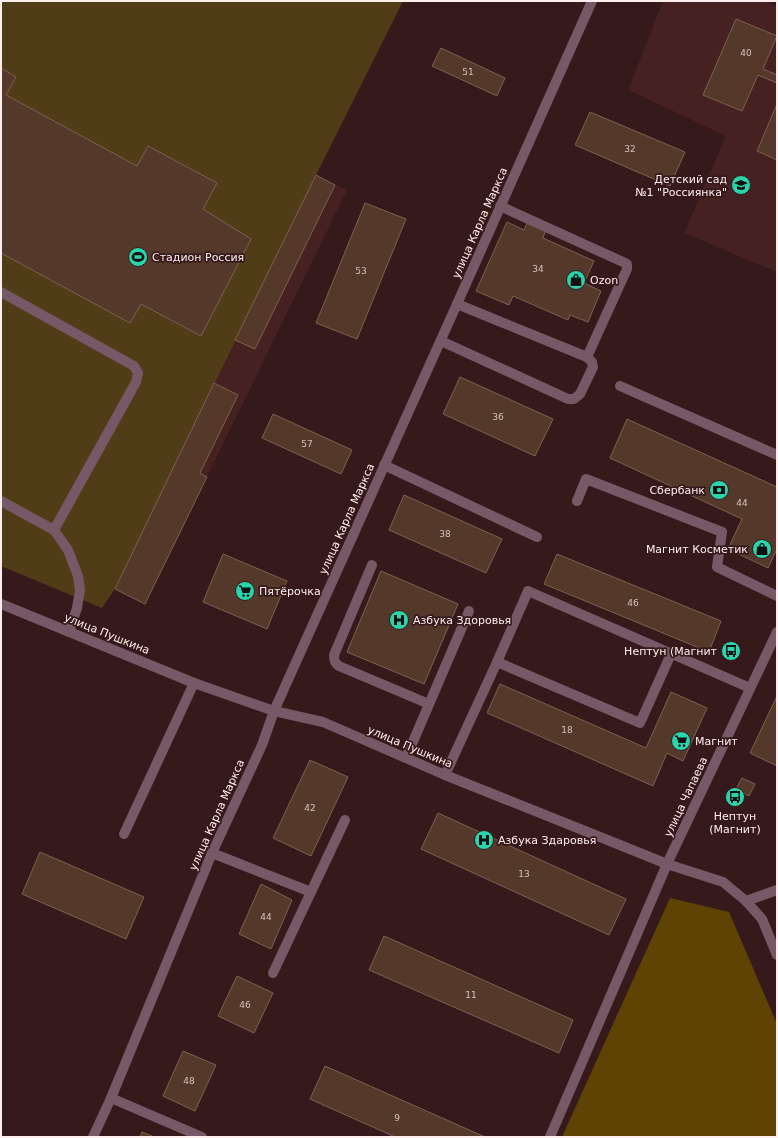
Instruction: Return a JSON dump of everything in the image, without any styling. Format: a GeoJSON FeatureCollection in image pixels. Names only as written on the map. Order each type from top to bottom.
{"type":"FeatureCollection","features":[{"type":"Feature","properties":{"kind":"street","name":"улица Карла Маркса"},"geometry":{"type":"LineString","coordinates":[[93,1137],[111,1098],[212,853],[262,745],[274,711],[592,1]]}},
{"type":"Feature","properties":{"kind":"street"},"geometry":{"type":"LineString","coordinates":[[500,206],[627,264],[627,269],[587,357]]}},
{"type":"Feature","properties":{"kind":"street"},"geometry":{"type":"LineString","coordinates":[[1,292],[134,366],[138,374],[136,382],[54,530]]}},
{"type":"Feature","properties":{"kind":"street"},"geometry":{"type":"LineString","coordinates":[[440,341],[568,399],[574,399],[580,394],[593,367],[592,362],[587,357],[457,304]]}},
{"type":"Feature","properties":{"kind":"street"},"geometry":{"type":"LineString","coordinates":[[620,386],[777,455]]}},
{"type":"Feature","properties":{"kind":"street"},"geometry":{"type":"LineString","coordinates":[[384,466],[537,537]]}},
{"type":"Feature","properties":{"kind":"street"},"geometry":{"type":"LineString","coordinates":[[577,501],[586,478],[722,532],[717,567],[777,596]]}},
{"type":"Feature","properties":{"kind":"street"},"geometry":{"type":"LineString","coordinates":[[1,501],[54,530],[68,550],[78,576],[80,590],[77,608],[69,632]]}},
{"type":"Feature","properties":{"kind":"street"},"geometry":{"type":"LineString","coordinates":[[372,566],[334,655],[336,664],[429,704]]}},
{"type":"Feature","properties":{"kind":"street"},"geometry":{"type":"LineString","coordinates":[[445,775],[528,591],[750,688]]}},
{"type":"Feature","properties":{"kind":"street","name":"улица Пушкина"},"geometry":{"type":"LineString","coordinates":[[1,604],[194,683],[274,711],[323,722],[445,775],[667,864],[723,882],[746,901],[762,919],[777,955]]}},
{"type":"Feature","properties":{"kind":"street"},"geometry":{"type":"LineString","coordinates":[[406,758],[469,611]]}},
{"type":"Feature","properties":{"kind":"street","name":"улица Чапаева"},"geometry":{"type":"LineString","coordinates":[[550,1137],[667,864],[777,632]]}},
{"type":"Feature","properties":{"kind":"street"},"geometry":{"type":"LineString","coordinates":[[497,662],[640,723],[671,654]]}},
{"type":"Feature","properties":{"kind":"street"},"geometry":{"type":"LineString","coordinates":[[124,834],[194,683]]}},
{"type":"Feature","properties":{"kind":"street"},"geometry":{"type":"LineString","coordinates":[[273,973],[344,820]]}},
{"type":"Feature","properties":{"kind":"street"},"geometry":{"type":"LineString","coordinates":[[212,853],[310,892]]}},
{"type":"Feature","properties":{"kind":"street"},"geometry":{"type":"LineString","coordinates":[[746,901],[777,890]]}},
{"type":"Feature","properties":{"kind":"street"},"geometry":{"type":"LineString","coordinates":[[111,1098],[202,1137]]}},
{"type":"Feature","properties":{"kind":"shaded area","name":"Стадион Россия"},"geometry":{"type":"Polygon","coordinates":[[[1,1],[403,1],[316,175],[115,589],[102,608],[1,566],[1,1]]]}},
{"type":"Feature","properties":{"kind":"shaded area","name":"Детский сад №1 \"Россиянка\""},"geometry":{"type":"Polygon","coordinates":[[[663,1],[766,1],[777,6],[777,272],[684,233],[726,136],[628,90],[663,1]]]}},
{"type":"Feature","properties":{"kind":"shaded area"},"geometry":{"type":"Polygon","coordinates":[[[316,175],[347,190],[145,604],[115,589],[316,175]]]}},
{"type":"Feature","properties":{"kind":"shaded area"},"geometry":{"type":"Polygon","coordinates":[[[670,898],[729,912],[777,1024],[777,1137],[562,1137],[670,898]]]}},
{"type":"Feature","properties":{"kind":"building"},"geometry":{"type":"Polygon","coordinates":[[[736,19],[777,36],[763,69],[777,75],[777,83],[758,75],[742,111],[703,95],[736,19]]]}},
{"type":"Feature","properties":{"kind":"building"},"geometry":{"type":"Polygon","coordinates":[[[441,48],[505,78],[497,96],[432,66],[441,48]]]}},
{"type":"Feature","properties":{"kind":"building"},"geometry":{"type":"Polygon","coordinates":[[[1,68],[16,77],[6,95],[137,166],[148,146],[217,183],[203,209],[251,239],[201,336],[141,304],[130,323],[1,253],[1,68]]]}},
{"type":"Feature","properties":{"kind":"building"},"geometry":{"type":"Polygon","coordinates":[[[777,104],[777,160],[757,151],[777,104]]]}},
{"type":"Feature","properties":{"kind":"building"},"geometry":{"type":"Polygon","coordinates":[[[590,112],[685,152],[670,186],[575,145],[590,112]]]}},
{"type":"Feature","properties":{"kind":"building"},"geometry":{"type":"Polygon","coordinates":[[[316,175],[335,185],[255,349],[235,340],[316,175]]]}},
{"type":"Feature","properties":{"kind":"building"},"geometry":{"type":"Polygon","coordinates":[[[365,203],[406,219],[357,339],[316,323],[365,203]]]}},
{"type":"Feature","properties":{"kind":"building"},"geometry":{"type":"Polygon","coordinates":[[[528,221],[546,229],[543,238],[594,261],[584,283],[601,291],[588,322],[570,315],[568,320],[513,296],[509,305],[476,291],[507,222],[524,230],[528,221]]]}},
{"type":"Feature","properties":{"kind":"building"},"geometry":{"type":"Polygon","coordinates":[[[460,377],[553,419],[535,456],[443,414],[460,377]]]}},
{"type":"Feature","properties":{"kind":"building"},"geometry":{"type":"Polygon","coordinates":[[[214,383],[238,395],[200,473],[207,477],[145,604],[115,589],[214,383]]]}},
{"type":"Feature","properties":{"kind":"building"},"geometry":{"type":"Polygon","coordinates":[[[273,414],[352,450],[341,474],[262,438],[273,414]]]}},
{"type":"Feature","properties":{"kind":"building"},"geometry":{"type":"Polygon","coordinates":[[[627,419],[777,487],[777,549],[768,568],[728,549],[742,519],[610,458],[627,419]]]}},
{"type":"Feature","properties":{"kind":"building"},"geometry":{"type":"Polygon","coordinates":[[[404,495],[502,539],[486,573],[389,530],[404,495]]]}},
{"type":"Feature","properties":{"kind":"building","name":"Пятёрочка"},"geometry":{"type":"Polygon","coordinates":[[[223,554],[287,581],[267,629],[203,602],[223,554]]]}},
{"type":"Feature","properties":{"kind":"building"},"geometry":{"type":"Polygon","coordinates":[[[557,554],[721,621],[709,652],[544,584],[557,554]]]}},
{"type":"Feature","properties":{"kind":"building"},"geometry":{"type":"Polygon","coordinates":[[[381,571],[458,604],[424,684],[347,652],[381,571]]]}},
{"type":"Feature","properties":{"kind":"building"},"geometry":{"type":"Polygon","coordinates":[[[500,684],[646,748],[671,692],[707,708],[683,761],[667,753],[653,786],[487,713],[500,684]]]}},
{"type":"Feature","properties":{"kind":"building"},"geometry":{"type":"Polygon","coordinates":[[[777,696],[777,766],[750,753],[777,696]]]}},
{"type":"Feature","properties":{"kind":"building"},"geometry":{"type":"Polygon","coordinates":[[[310,760],[348,777],[311,856],[273,838],[310,760]]]}},
{"type":"Feature","properties":{"kind":"building"},"geometry":{"type":"Polygon","coordinates":[[[742,778],[755,784],[749,796],[736,789],[742,778]]]}},
{"type":"Feature","properties":{"kind":"building"},"geometry":{"type":"Polygon","coordinates":[[[438,813],[626,899],[609,935],[421,849],[438,813]]]}},
{"type":"Feature","properties":{"kind":"building"},"geometry":{"type":"Polygon","coordinates":[[[40,852],[144,897],[126,939],[22,894],[40,852]]]}},
{"type":"Feature","properties":{"kind":"building"},"geometry":{"type":"Polygon","coordinates":[[[261,884],[292,900],[271,949],[239,934],[261,884]]]}},
{"type":"Feature","properties":{"kind":"building"},"geometry":{"type":"Polygon","coordinates":[[[384,936],[573,1020],[559,1053],[369,970],[384,936]]]}},
{"type":"Feature","properties":{"kind":"building"},"geometry":{"type":"Polygon","coordinates":[[[237,976],[273,993],[254,1033],[218,1016],[237,976]]]}},
{"type":"Feature","properties":{"kind":"building"},"geometry":{"type":"Polygon","coordinates":[[[183,1051],[216,1065],[195,1111],[163,1096],[183,1051]]]}},
{"type":"Feature","properties":{"kind":"building"},"geometry":{"type":"Polygon","coordinates":[[[325,1066],[485,1137],[395,1137],[310,1099],[325,1066]]]}},
{"type":"Feature","properties":{"kind":"building"},"geometry":{"type":"Polygon","coordinates":[[[142,1132],[154,1137],[140,1137],[142,1132]]]}},
{"type":"Feature","properties":{"kind":"place","name":"Детский сад №1 \"Россиянка\""},"geometry":{"type":"Point","coordinates":[741,185]}},
{"type":"Feature","properties":{"kind":"place","name":"Стадион Россия"},"geometry":{"type":"Point","coordinates":[138,257]}},
{"type":"Feature","properties":{"kind":"place","name":"Ozon"},"geometry":{"type":"Point","coordinates":[576,280]}},
{"type":"Feature","properties":{"kind":"place","name":"Сбербанк"},"geometry":{"type":"Point","coordinates":[719,490]}},
{"type":"Feature","properties":{"kind":"place","name":"Магнит Косметик"},"geometry":{"type":"Point","coordinates":[762,549]}},
{"type":"Feature","properties":{"kind":"place","name":"Пятёрочка"},"geometry":{"type":"Point","coordinates":[245,591]}},
{"type":"Feature","properties":{"kind":"place","name":"Азбука Здоровья"},"geometry":{"type":"Point","coordinates":[399,620]}},
{"type":"Feature","properties":{"kind":"place","name":"Нептун (Магнит"},"geometry":{"type":"Point","coordinates":[731,651]}},
{"type":"Feature","properties":{"kind":"place","name":"Магнит"},"geometry":{"type":"Point","coordinates":[681,741]}},
{"type":"Feature","properties":{"kind":"place","name":"Нептун (Магнит)"},"geometry":{"type":"Point","coordinates":[735,797]}},
{"type":"Feature","properties":{"kind":"place","name":"Азбука Здаровья"},"geometry":{"type":"Point","coordinates":[484,840]}}]}
